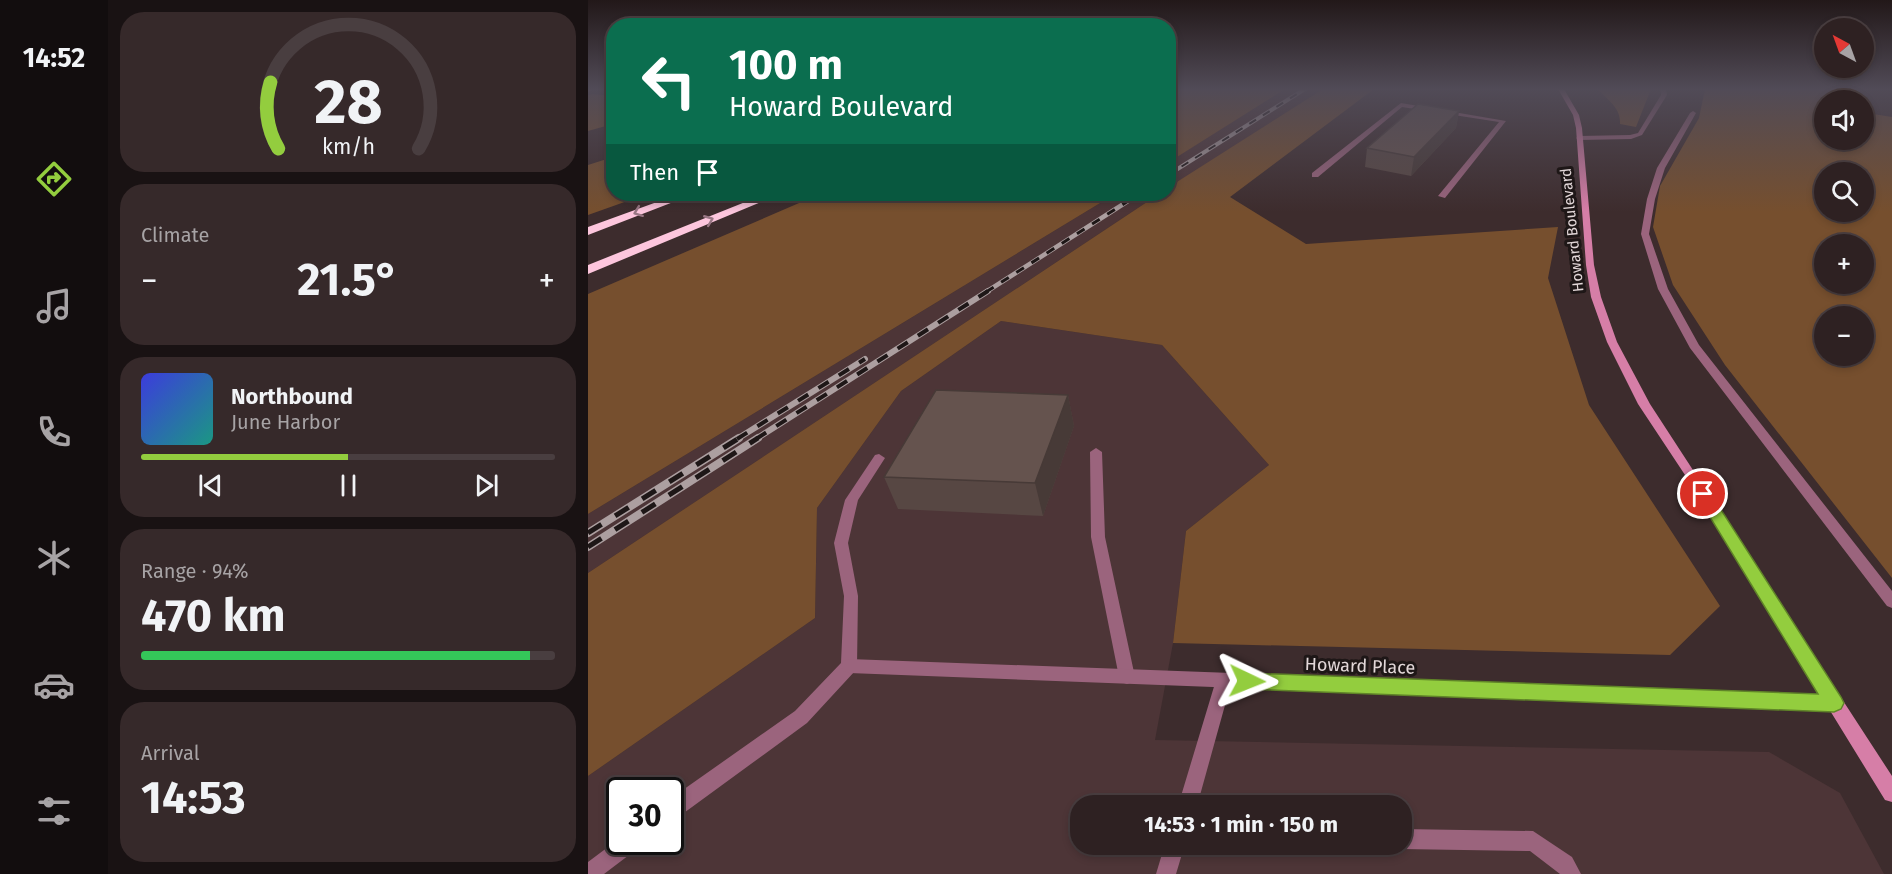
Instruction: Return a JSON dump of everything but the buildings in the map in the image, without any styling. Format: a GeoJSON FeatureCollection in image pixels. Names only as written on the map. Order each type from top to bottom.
{"type":"FeatureCollection","features":[{"type":"Feature","properties":{"kind":"highway"},"geometry":{"type":"LineString","coordinates":[[588,231],[669,201]]}},
{"type":"Feature","properties":{"kind":"highway"},"geometry":{"type":"LineString","coordinates":[[588,270],[757,201]]}},
{"type":"Feature","properties":{"kind":"main road","name":"Howard Boulevard"},"geometry":{"type":"LineString","coordinates":[[1578,130],[1590,265],[1596,297],[1612,342],[1644,404],[1892,793]]}},
{"type":"Feature","properties":{"kind":"street"},"geometry":{"type":"LineString","coordinates":[[1315,175],[1371,130]]}},
{"type":"Feature","properties":{"kind":"street"},"geometry":{"type":"LineString","coordinates":[[1442,196],[1496,130]]}},
{"type":"Feature","properties":{"kind":"street"},"geometry":{"type":"LineString","coordinates":[[1579,138],[1631,137],[1640,134],[1643,130]]}},
{"type":"Feature","properties":{"kind":"street"},"geometry":{"type":"LineString","coordinates":[[1683,130],[1661,168],[1651,198],[1645,234],[1663,289],[1694,346],[1892,602]]}},
{"type":"Feature","properties":{"kind":"street"},"geometry":{"type":"LineString","coordinates":[[1096,452],[1098,537],[1127,677]]}},
{"type":"Feature","properties":{"kind":"street"},"geometry":{"type":"LineString","coordinates":[[684,801],[801,717],[849,666],[851,596],[841,543],[852,500],[879,458]]}},
{"type":"Feature","properties":{"kind":"street","name":"Howard Place"},"geometry":{"type":"LineString","coordinates":[[849,666],[1834,703]]}},
{"type":"Feature","properties":{"kind":"street"},"geometry":{"type":"LineString","coordinates":[[1190,795],[1224,680]]}},
{"type":"Feature","properties":{"kind":"street"},"geometry":{"type":"LineString","coordinates":[[1412,839],[1533,842],[1565,864],[1571,874]]}},
{"type":"Feature","properties":{"kind":"street"},"geometry":{"type":"LineString","coordinates":[[588,874],[613,855]]}},
{"type":"Feature","properties":{"kind":"street"},"geometry":{"type":"LineString","coordinates":[[1166,874],[1172,855]]}},
{"type":"Feature","properties":{"kind":"shaded area"},"geometry":{"type":"Polygon","coordinates":[[[1176,130],[1220,130],[1176,158],[1176,130]]]}},
{"type":"Feature","properties":{"kind":"shaded area"},"geometry":{"type":"Polygon","coordinates":[[[1220,130],[1260,130],[1176,184],[1176,157],[1220,130]]]}},
{"type":"Feature","properties":{"kind":"shaded area"},"geometry":{"type":"Polygon","coordinates":[[[1259,130],[1320,130],[1230,197],[1306,244],[1558,227],[1548,278],[1589,405],[1720,606],[1670,655],[1173,643],[1186,531],[1269,465],[1162,345],[1001,321],[901,391],[817,508],[815,618],[588,776],[588,573],[1148,201],[1176,201],[1176,183],[1259,130]]]}},
{"type":"Feature","properties":{"kind":"shaded area"},"geometry":{"type":"Polygon","coordinates":[[[1692,130],[1814,130],[1814,150],[1874,150],[1874,130],[1892,130],[1892,578],[1725,365],[1673,285],[1653,227],[1660,186],[1692,130]]]}},
{"type":"Feature","properties":{"kind":"shaded area"},"geometry":{"type":"Polygon","coordinates":[[[606,159],[606,201],[627,201],[588,215],[588,165],[606,159]]]}},
{"type":"Feature","properties":{"kind":"shaded area"},"geometry":{"type":"Polygon","coordinates":[[[804,201],[1103,201],[588,514],[588,294],[804,201]]]}},
{"type":"Feature","properties":{"kind":"shaded area"},"geometry":{"type":"Polygon","coordinates":[[[1103,201],[1148,201],[588,573],[588,514],[1103,201]]]}},
{"type":"Feature","properties":{"kind":"shaded area"},"geometry":{"type":"Polygon","coordinates":[[[1001,321],[1162,345],[1269,465],[1186,531],[1173,643],[1155,740],[1769,752],[1840,793],[1884,874],[588,874],[588,776],[815,618],[817,508],[901,391],[1001,321]]]}},
{"type":"Feature","properties":{"kind":"railway"},"geometry":{"type":"LineString","coordinates":[[1176,170],[1240,130]]}},
{"type":"Feature","properties":{"kind":"railway"},"geometry":{"type":"LineString","coordinates":[[986,292],[1128,201]]}},
{"type":"Feature","properties":{"kind":"railway"},"geometry":{"type":"LineString","coordinates":[[756,439],[988,291]]}},
{"type":"Feature","properties":{"kind":"railway"},"geometry":{"type":"LineString","coordinates":[[737,439],[865,359]]}},
{"type":"Feature","properties":{"kind":"railway"},"geometry":{"type":"LineString","coordinates":[[588,533],[739,438]]}},
{"type":"Feature","properties":{"kind":"railway"},"geometry":{"type":"LineString","coordinates":[[588,547],[758,438]]}},
{"type":"Feature","properties":{"kind":"route"},"geometry":{"type":"LineString","coordinates":[[1247,681],[1834,703],[1703,494]]}}]}
